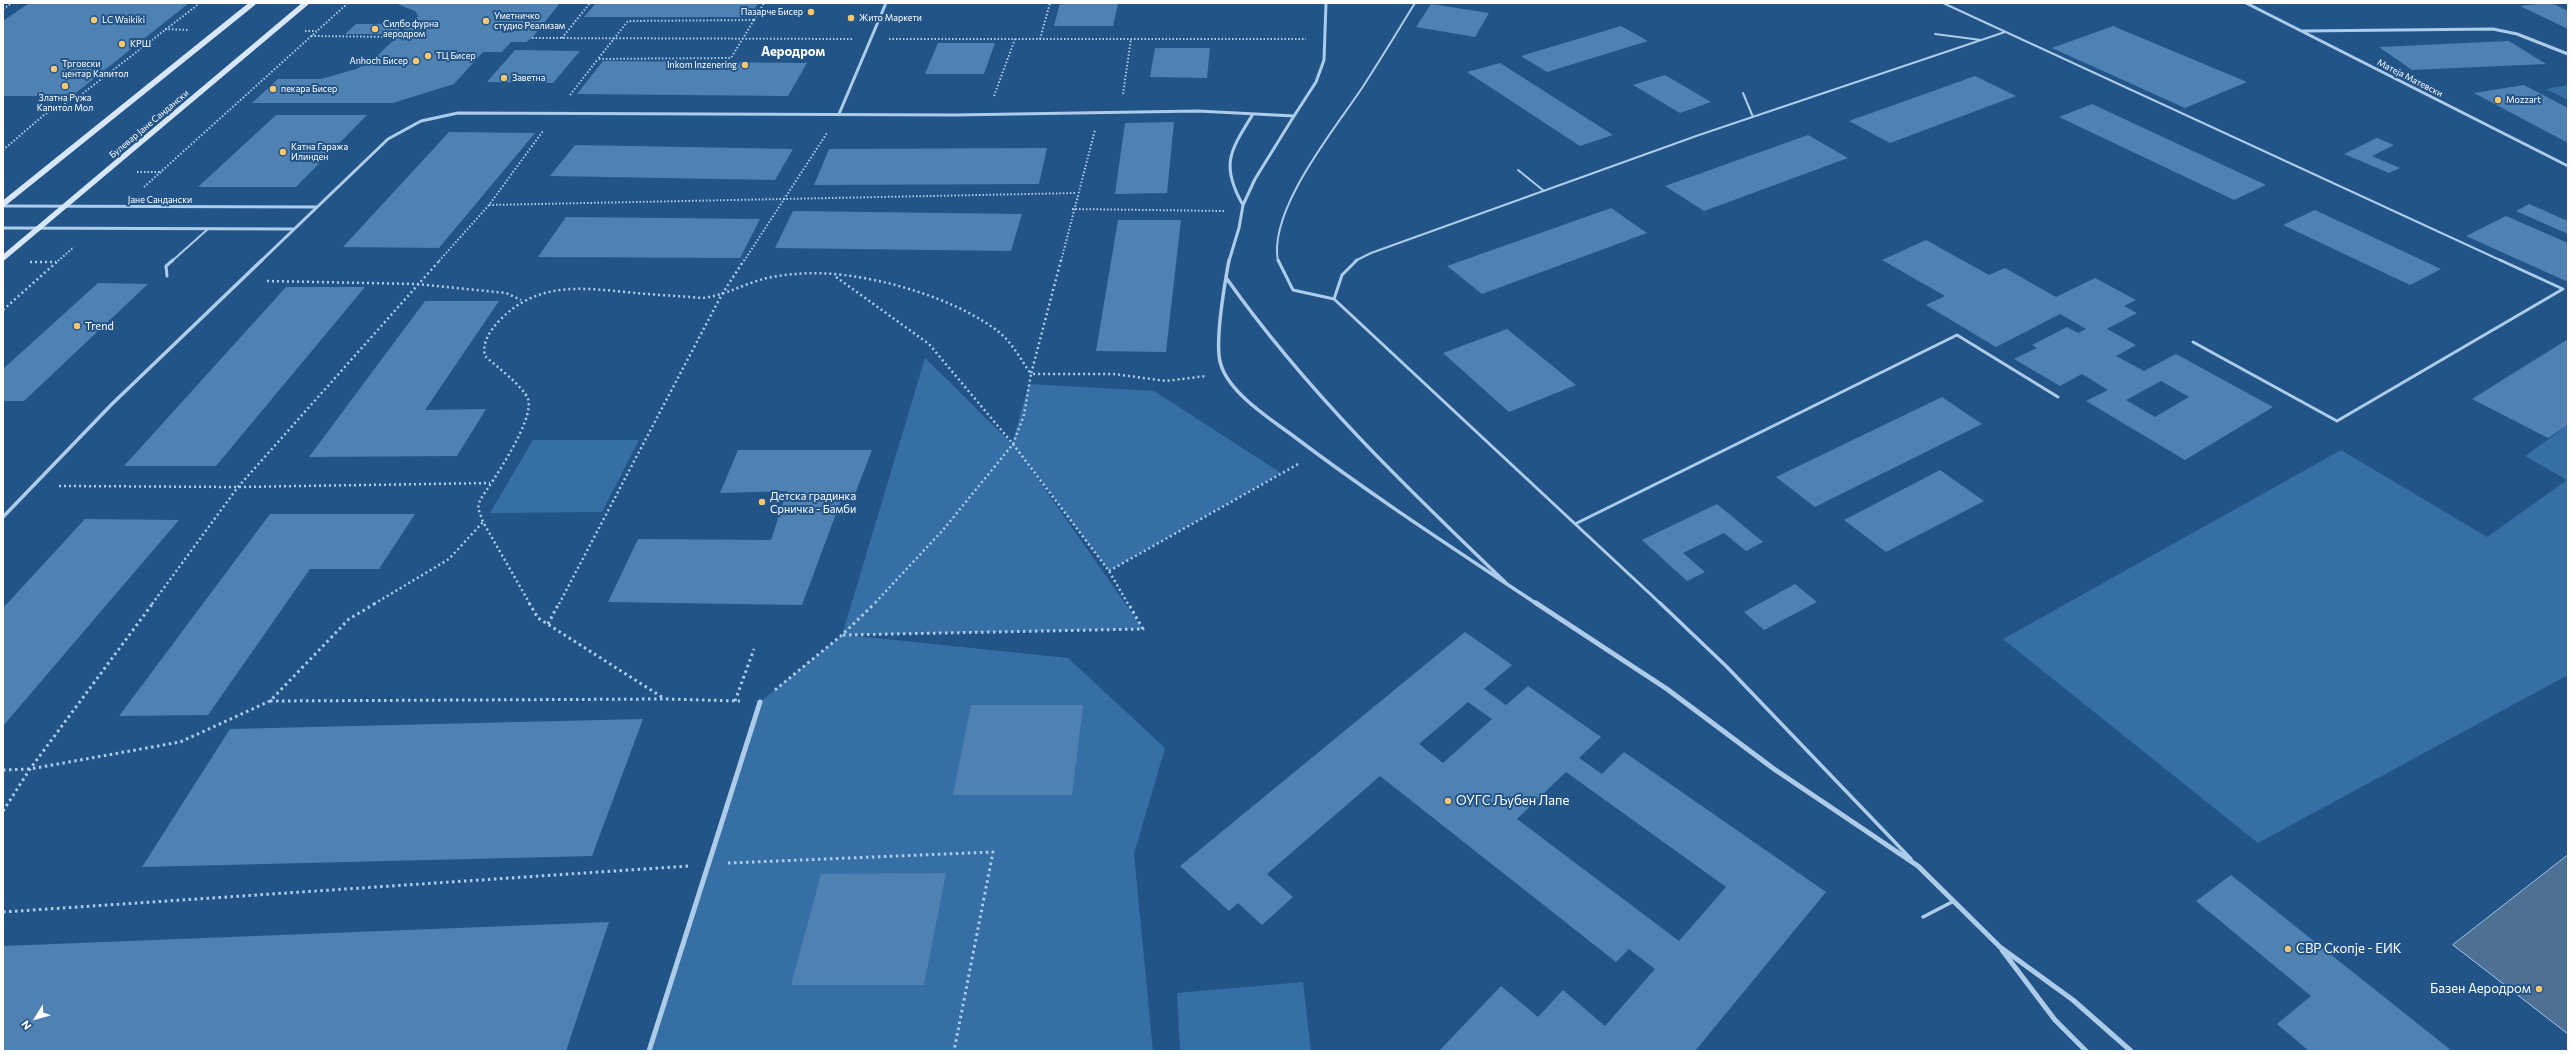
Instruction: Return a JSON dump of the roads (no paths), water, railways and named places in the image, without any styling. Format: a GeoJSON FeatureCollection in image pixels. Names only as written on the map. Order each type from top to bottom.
{"type":"FeatureCollection","features":[{"type":"Feature","properties":{"kind":"street"},"geometry":{"type":"LineString","coordinates":[[3,205],[253,3]]}},
{"type":"Feature","properties":{"kind":"street","name":"Булевар Јане Сандански"},"geometry":{"type":"LineString","coordinates":[[3,258],[306,3]]}},
{"type":"Feature","properties":{"kind":"street"},"geometry":{"type":"LineString","coordinates":[[839,114],[886,3]]}},
{"type":"Feature","properties":{"kind":"street"},"geometry":{"type":"LineString","coordinates":[[1326,3],[1324,60],[1316,82],[1255,179],[1243,205],[1230,251],[1228,279],[1222,305],[1220,347],[1223,373],[1238,392],[1257,408],[1363,489],[1515,591],[1667,690],[1774,769],[1918,866],[1952,902],[2000,947],[2073,1000],[2131,1051]]}},
{"type":"Feature","properties":{"kind":"street","name":"Матеја Матевски"},"geometry":{"type":"LineString","coordinates":[[2246,3],[2568,166]]}},
{"type":"Feature","properties":{"kind":"street"},"geometry":{"type":"LineString","coordinates":[[2302,31],[2493,29],[2517,34],[2568,54]]}},
{"type":"Feature","properties":{"kind":"street"},"geometry":{"type":"LineString","coordinates":[[3,517],[112,404],[388,139],[401,130],[422,120],[458,114],[988,115],[1198,112],[1294,116]]}},
{"type":"Feature","properties":{"kind":"street"},"geometry":{"type":"LineString","coordinates":[[1243,205],[1233,190],[1228,173],[1229,152],[1252,114]]}},
{"type":"Feature","properties":{"kind":"street","name":"Јане Сандански"},"geometry":{"type":"LineString","coordinates":[[3,205],[317,207]]}},
{"type":"Feature","properties":{"kind":"street"},"geometry":{"type":"LineString","coordinates":[[3,228],[294,229]]}},
{"type":"Feature","properties":{"kind":"street"},"geometry":{"type":"LineString","coordinates":[[1228,279],[1255,320],[1389,471],[1515,591]]}},
{"type":"Feature","properties":{"kind":"street"},"geometry":{"type":"LineString","coordinates":[[649,1051],[760,702]]}},
{"type":"Feature","properties":{"kind":"street"},"geometry":{"type":"LineString","coordinates":[[2000,947],[2055,1020],[2086,1051]]}},
{"type":"Feature","properties":{"kind":"lane"},"geometry":{"type":"LineString","coordinates":[[1415,3],[1360,90],[1315,157],[1287,209],[1277,241],[1278,267],[1293,290],[1334,299],[1577,523],[1726,666],[1918,866]]}},
{"type":"Feature","properties":{"kind":"lane"},"geometry":{"type":"LineString","coordinates":[[1943,3],[2563,289],[2337,421],[2193,342]]}},
{"type":"Feature","properties":{"kind":"lane"},"geometry":{"type":"LineString","coordinates":[[1334,299],[1340,278],[1348,264],[1371,253],[1544,190],[1753,117],[2005,32]]}},
{"type":"Feature","properties":{"kind":"lane"},"geometry":{"type":"LineString","coordinates":[[1935,34],[1983,40]]}},
{"type":"Feature","properties":{"kind":"lane"},"geometry":{"type":"LineString","coordinates":[[1743,93],[1753,117]]}},
{"type":"Feature","properties":{"kind":"lane"},"geometry":{"type":"LineString","coordinates":[[1518,170],[1544,190]]}},
{"type":"Feature","properties":{"kind":"lane"},"geometry":{"type":"LineString","coordinates":[[167,276],[166,266],[208,229]]}},
{"type":"Feature","properties":{"kind":"lane"},"geometry":{"type":"LineString","coordinates":[[1577,523],[1957,335],[2058,397]]}},
{"type":"Feature","properties":{"kind":"lane"},"geometry":{"type":"LineString","coordinates":[[1923,917],[1952,902]]}},
{"type":"Feature","properties":{"kind":"place","name":"Пазарче Бисер"},"geometry":{"type":"Point","coordinates":[811,12]}},
{"type":"Feature","properties":{"kind":"place","name":"Жито Маркети"},"geometry":{"type":"Point","coordinates":[851,18]}},
{"type":"Feature","properties":{"kind":"place","name":"LC Waikiki"},"geometry":{"type":"Point","coordinates":[94,20]}},
{"type":"Feature","properties":{"kind":"place","name":"Уметничко студио Реализам"},"geometry":{"type":"Point","coordinates":[486,21]}},
{"type":"Feature","properties":{"kind":"place","name":"Силбо фурна аеродром"},"geometry":{"type":"Point","coordinates":[375,29]}},
{"type":"Feature","properties":{"kind":"place","name":"КРШ"},"geometry":{"type":"Point","coordinates":[122,44]}},
{"type":"Feature","properties":{"kind":"place","name":"ТЦ Бисер"},"geometry":{"type":"Point","coordinates":[428,56]}},
{"type":"Feature","properties":{"kind":"place","name":"Anhoch Бисер"},"geometry":{"type":"Point","coordinates":[416,61]}},
{"type":"Feature","properties":{"kind":"place","name":"Inkom Inzenering"},"geometry":{"type":"Point","coordinates":[745,65]}},
{"type":"Feature","properties":{"kind":"place","name":"Трговски центар Капитол"},"geometry":{"type":"Point","coordinates":[54,69]}},
{"type":"Feature","properties":{"kind":"place","name":"Заветна"},"geometry":{"type":"Point","coordinates":[504,78]}},
{"type":"Feature","properties":{"kind":"place","name":"Златна Ружа Капитол Мол"},"geometry":{"type":"Point","coordinates":[65,86]}},
{"type":"Feature","properties":{"kind":"place","name":"пекара Бисер"},"geometry":{"type":"Point","coordinates":[273,89]}},
{"type":"Feature","properties":{"kind":"place","name":"Mozzart"},"geometry":{"type":"Point","coordinates":[2498,100]}},
{"type":"Feature","properties":{"kind":"place","name":"Катна Гаража Илинден"},"geometry":{"type":"Point","coordinates":[283,152]}},
{"type":"Feature","properties":{"kind":"place","name":"Trend"},"geometry":{"type":"Point","coordinates":[77,326]}},
{"type":"Feature","properties":{"kind":"place","name":"Детска градинка Срничка - Бамби"},"geometry":{"type":"Point","coordinates":[762,502]}},
{"type":"Feature","properties":{"kind":"place","name":"ОУГС Љубен Лапе"},"geometry":{"type":"Point","coordinates":[1448,801]}},
{"type":"Feature","properties":{"kind":"place","name":"СВР Скопје - ЕИК"},"geometry":{"type":"Point","coordinates":[2288,949]}},
{"type":"Feature","properties":{"kind":"place","name":"Базен Аеродром"},"geometry":{"type":"Point","coordinates":[2539,989]}},
{"type":"Feature","properties":{"kind":"district","name":"Аеродром"},"geometry":{"type":"Point","coordinates":[793,52]}}]}
